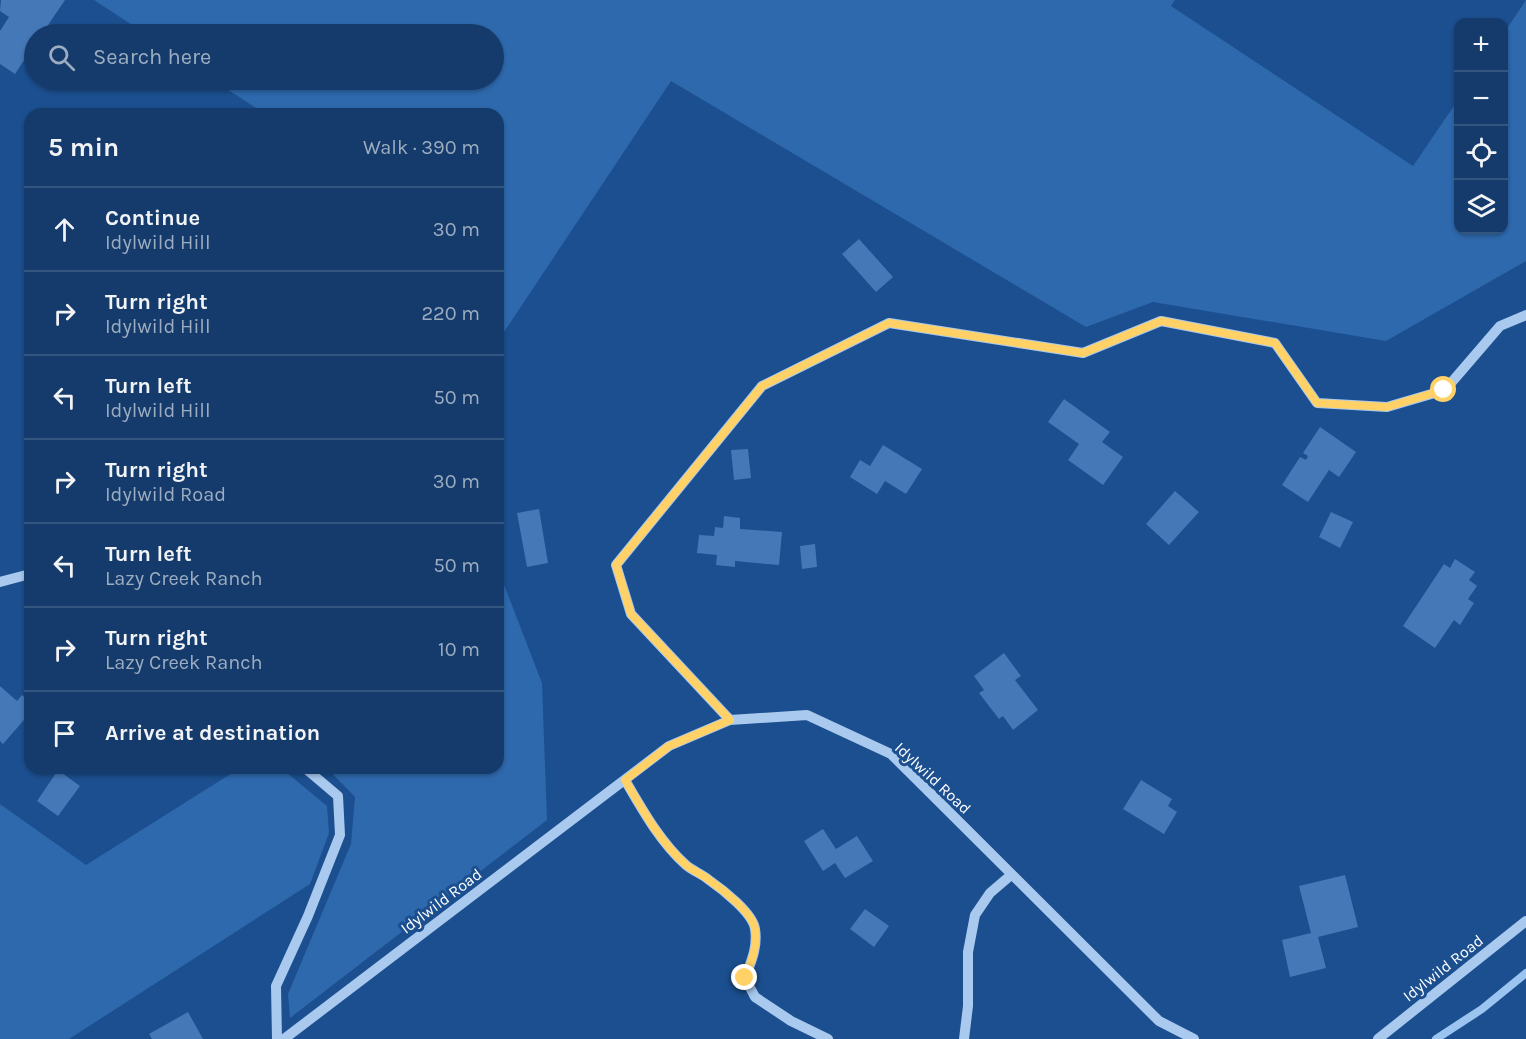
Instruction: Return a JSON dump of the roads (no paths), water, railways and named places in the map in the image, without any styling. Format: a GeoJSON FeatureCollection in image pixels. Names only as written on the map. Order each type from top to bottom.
{"type":"FeatureCollection","features":[{"type":"Feature","properties":{"kind":"street"},"geometry":{"type":"LineString","coordinates":[[730,720],[631,614],[616,565],[762,386],[889,323],[1083,353],[1161,321],[1275,343],[1317,403],[1387,407],[1444,390],[1500,326],[1526,315]]}},
{"type":"Feature","properties":{"kind":"street"},"geometry":{"type":"LineString","coordinates":[[0,582],[24,576]]}},
{"type":"Feature","properties":{"kind":"street","name":"Idylwild Road"},"geometry":{"type":"LineString","coordinates":[[284,1039],[669,746],[730,720],[807,715],[891,754],[1159,1021],[1194,1039]]}},
{"type":"Feature","properties":{"kind":"street"},"geometry":{"type":"LineString","coordinates":[[277,1039],[276,986],[308,916],[340,836],[338,796],[312,774]]}},
{"type":"Feature","properties":{"kind":"street"},"geometry":{"type":"LineString","coordinates":[[625,780],[649,820],[687,866],[708,878],[738,903],[755,927],[754,954],[745,978],[755,997],[791,1021],[828,1039]]}},
{"type":"Feature","properties":{"kind":"street"},"geometry":{"type":"LineString","coordinates":[[964,1039],[968,1006],[968,952],[975,915],[990,894],[1011,875]]}},
{"type":"Feature","properties":{"kind":"street","name":"Idylwild Road"},"geometry":{"type":"LineString","coordinates":[[1378,1039],[1526,921]]}},
{"type":"Feature","properties":{"kind":"waterway"},"geometry":{"type":"LineString","coordinates":[[1436,1039],[1482,1009],[1526,973]]}}]}
